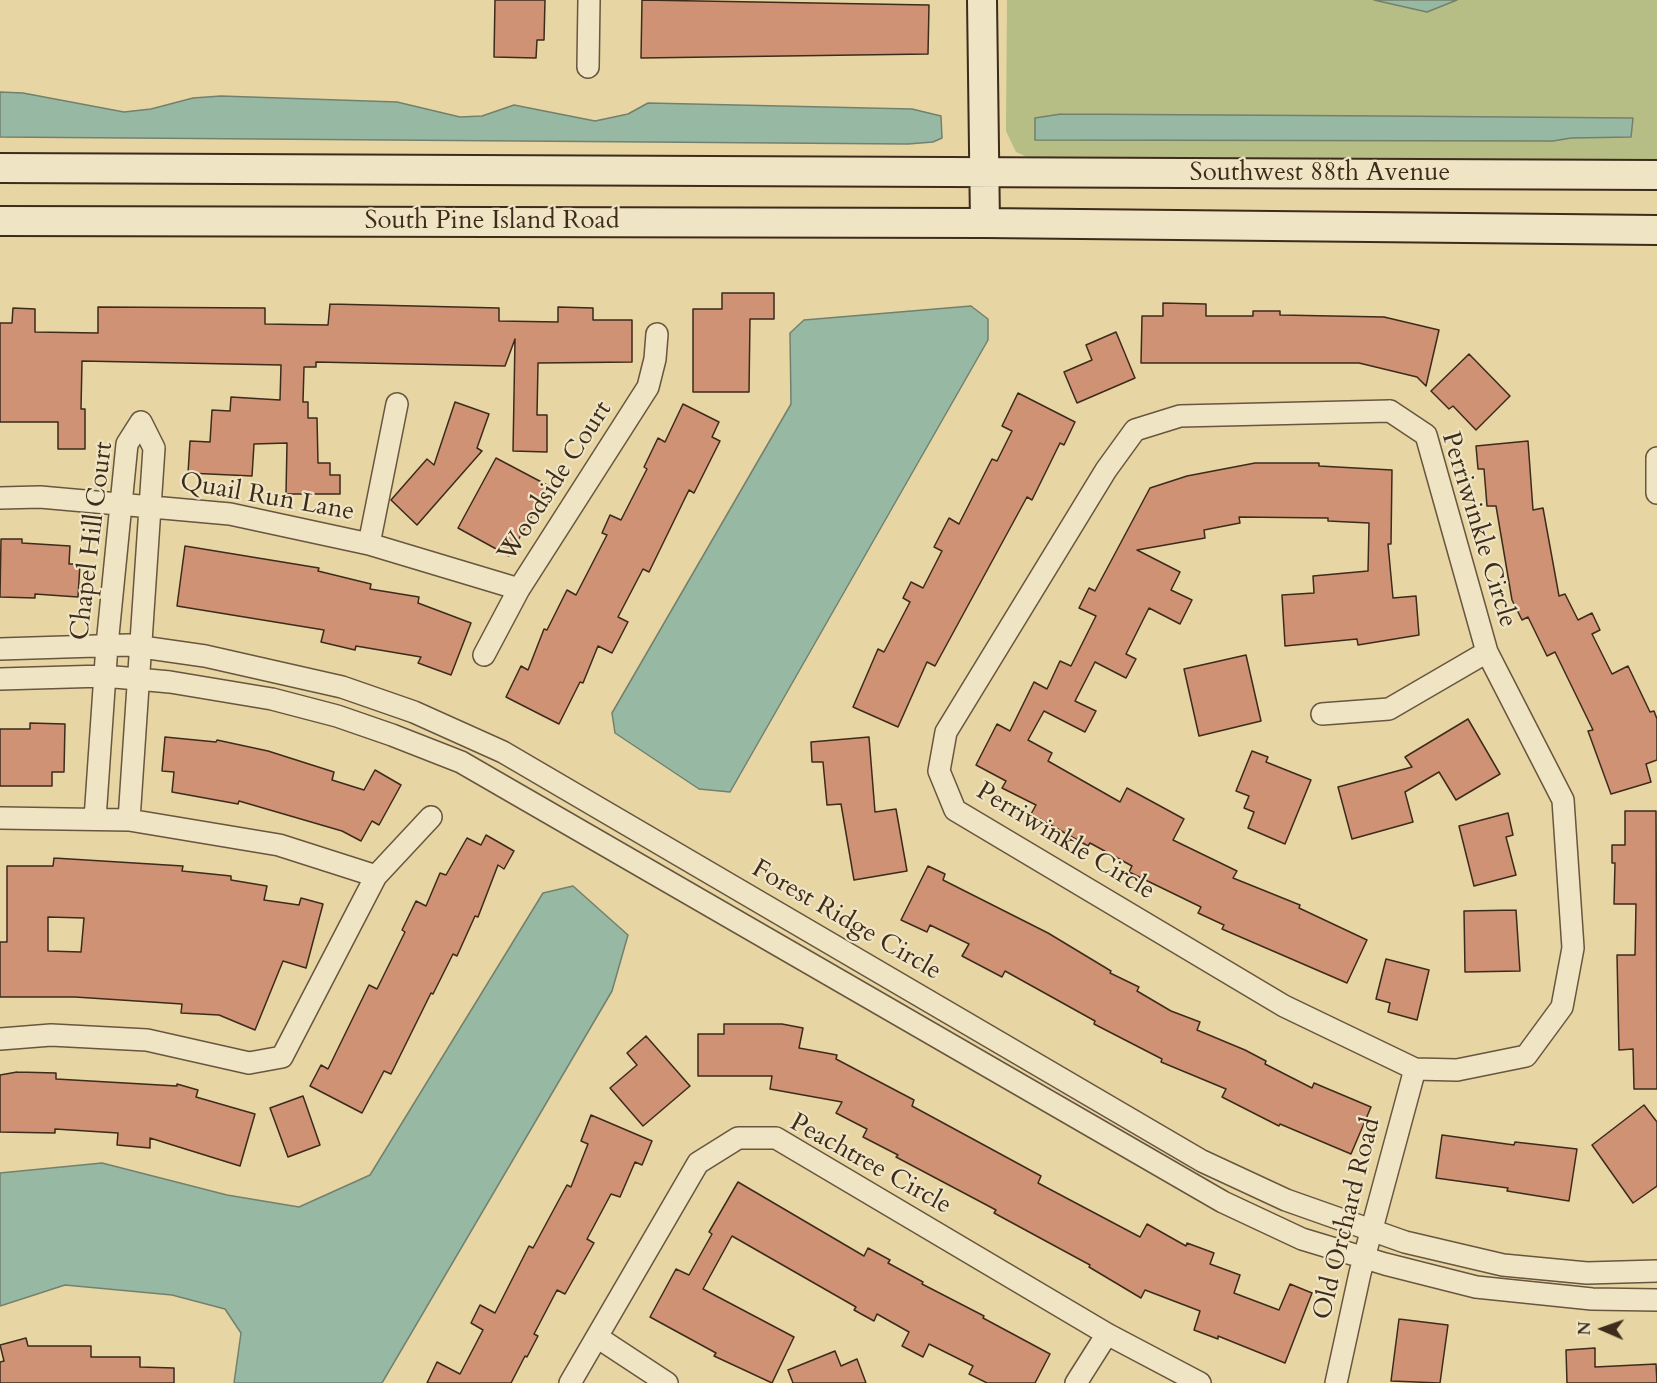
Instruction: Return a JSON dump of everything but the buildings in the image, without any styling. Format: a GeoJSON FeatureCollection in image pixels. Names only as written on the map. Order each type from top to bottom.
{"type":"FeatureCollection","features":[{"type":"Feature","properties":{"kind":"main road"},"geometry":{"type":"LineString","coordinates":[[982,0],[985,223]]}},
{"type":"Feature","properties":{"kind":"main road","name":"South Pine Island Road"},"geometry":{"type":"LineString","coordinates":[[0,168],[984,172]]}},
{"type":"Feature","properties":{"kind":"main road","name":"Southwest 88th Avenue"},"geometry":{"type":"LineString","coordinates":[[984,172],[1657,175]]}},
{"type":"Feature","properties":{"kind":"main road","name":"South Pine Island Road"},"geometry":{"type":"LineString","coordinates":[[0,221],[985,223]]}},
{"type":"Feature","properties":{"kind":"main road","name":"Southwest 88th Avenue"},"geometry":{"type":"LineString","coordinates":[[985,223],[1657,230]]}},
{"type":"Feature","properties":{"kind":"street"},"geometry":{"type":"LineString","coordinates":[[588,67],[589,0]]}},
{"type":"Feature","properties":{"kind":"street","name":"Woodside Court"},"geometry":{"type":"LineString","coordinates":[[484,655],[519,589],[648,387],[655,359],[657,334]]}},
{"type":"Feature","properties":{"kind":"street"},"geometry":{"type":"LineString","coordinates":[[369,544],[397,404]]}},
{"type":"Feature","properties":{"kind":"street","name":"Perriwinkle Circle"},"geometry":{"type":"LineString","coordinates":[[1389,411],[1426,435],[1487,652],[1563,800],[1573,948],[1562,1007],[1526,1056],[1457,1070],[1415,1069],[1284,1006],[955,810],[939,771],[946,732],[1106,470],[1135,430],[1180,416],[1389,411]]}},
{"type":"Feature","properties":{"kind":"street","name":"Chapel Hill Court"},"geometry":{"type":"LineString","coordinates":[[95,819],[104,676],[121,502],[128,444],[141,422],[154,448],[129,820]]}},
{"type":"Feature","properties":{"kind":"street"},"geometry":{"type":"LineString","coordinates":[[1657,458],[1657,493]]}},
{"type":"Feature","properties":{"kind":"street","name":"Quail Run Lane"},"geometry":{"type":"LineString","coordinates":[[0,498],[40,497],[121,502],[230,514],[369,544],[519,589]]}},
{"type":"Feature","properties":{"kind":"street","name":"Forest Ridge Circle"},"geometry":{"type":"LineString","coordinates":[[0,649],[107,645],[141,647],[274,670],[342,687],[414,712],[503,752],[1202,1161],[1286,1200],[1405,1242],[1503,1265],[1587,1273],[1657,1271]]}},
{"type":"Feature","properties":{"kind":"street"},"geometry":{"type":"LineString","coordinates":[[1322,714],[1389,709],[1487,652]]}},
{"type":"Feature","properties":{"kind":"street"},"geometry":{"type":"LineString","coordinates":[[0,679],[104,676],[170,682],[283,702],[337,716],[461,762],[1223,1202],[1302,1239],[1476,1287],[1592,1299],[1657,1300]]}},
{"type":"Feature","properties":{"kind":"street"},"geometry":{"type":"LineString","coordinates":[[0,1040],[51,1035],[147,1040],[249,1063],[282,1057],[376,876],[431,817]]}},
{"type":"Feature","properties":{"kind":"street"},"geometry":{"type":"LineString","coordinates":[[0,818],[129,820],[279,844],[376,876]]}},
{"type":"Feature","properties":{"kind":"street","name":"Old Orchard Road"},"geometry":{"type":"LineString","coordinates":[[1336,1383],[1365,1258],[1415,1069]]}},
{"type":"Feature","properties":{"kind":"street","name":"Peachtree Circle"},"geometry":{"type":"LineString","coordinates":[[570,1383],[698,1163],[738,1138],[776,1138],[1107,1334],[1200,1383]]}},
{"type":"Feature","properties":{"kind":"street"},"geometry":{"type":"LineString","coordinates":[[1076,1383],[1107,1334]]}},
{"type":"Feature","properties":{"kind":"street"},"geometry":{"type":"LineString","coordinates":[[597,1337],[667,1383]]}},
{"type":"Feature","properties":{"kind":"green space"},"geometry":{"type":"Polygon","coordinates":[[[1007,0],[1657,0],[1657,162],[1038,162],[1016,152],[1006,131],[1007,0]]]}},
{"type":"Feature","properties":{"kind":"shaded area"},"geometry":{"type":"Polygon","coordinates":[[[1374,0],[1457,0],[1427,12],[1374,0]]]}},
{"type":"Feature","properties":{"kind":"shaded area"},"geometry":{"type":"Polygon","coordinates":[[[0,92],[23,93],[124,112],[151,109],[193,98],[221,96],[397,102],[460,117],[482,116],[514,105],[595,121],[628,114],[648,103],[912,109],[941,116],[942,138],[933,142],[908,144],[0,137],[0,92]]]}},
{"type":"Feature","properties":{"kind":"shaded area"},"geometry":{"type":"Polygon","coordinates":[[[1061,114],[1633,118],[1631,137],[1571,138],[1553,141],[1035,140],[1035,118],[1061,114]]]}},
{"type":"Feature","properties":{"kind":"shaded area"},"geometry":{"type":"Polygon","coordinates":[[[971,306],[988,319],[988,340],[730,792],[699,789],[615,733],[612,713],[791,404],[790,333],[804,320],[971,306]]]}},
{"type":"Feature","properties":{"kind":"shaded area"},"geometry":{"type":"Polygon","coordinates":[[[573,886],[628,935],[612,991],[382,1383],[234,1383],[241,1333],[225,1309],[172,1295],[65,1285],[0,1306],[0,1173],[102,1163],[227,1195],[299,1207],[370,1175],[543,893],[573,886]]]}}]}
